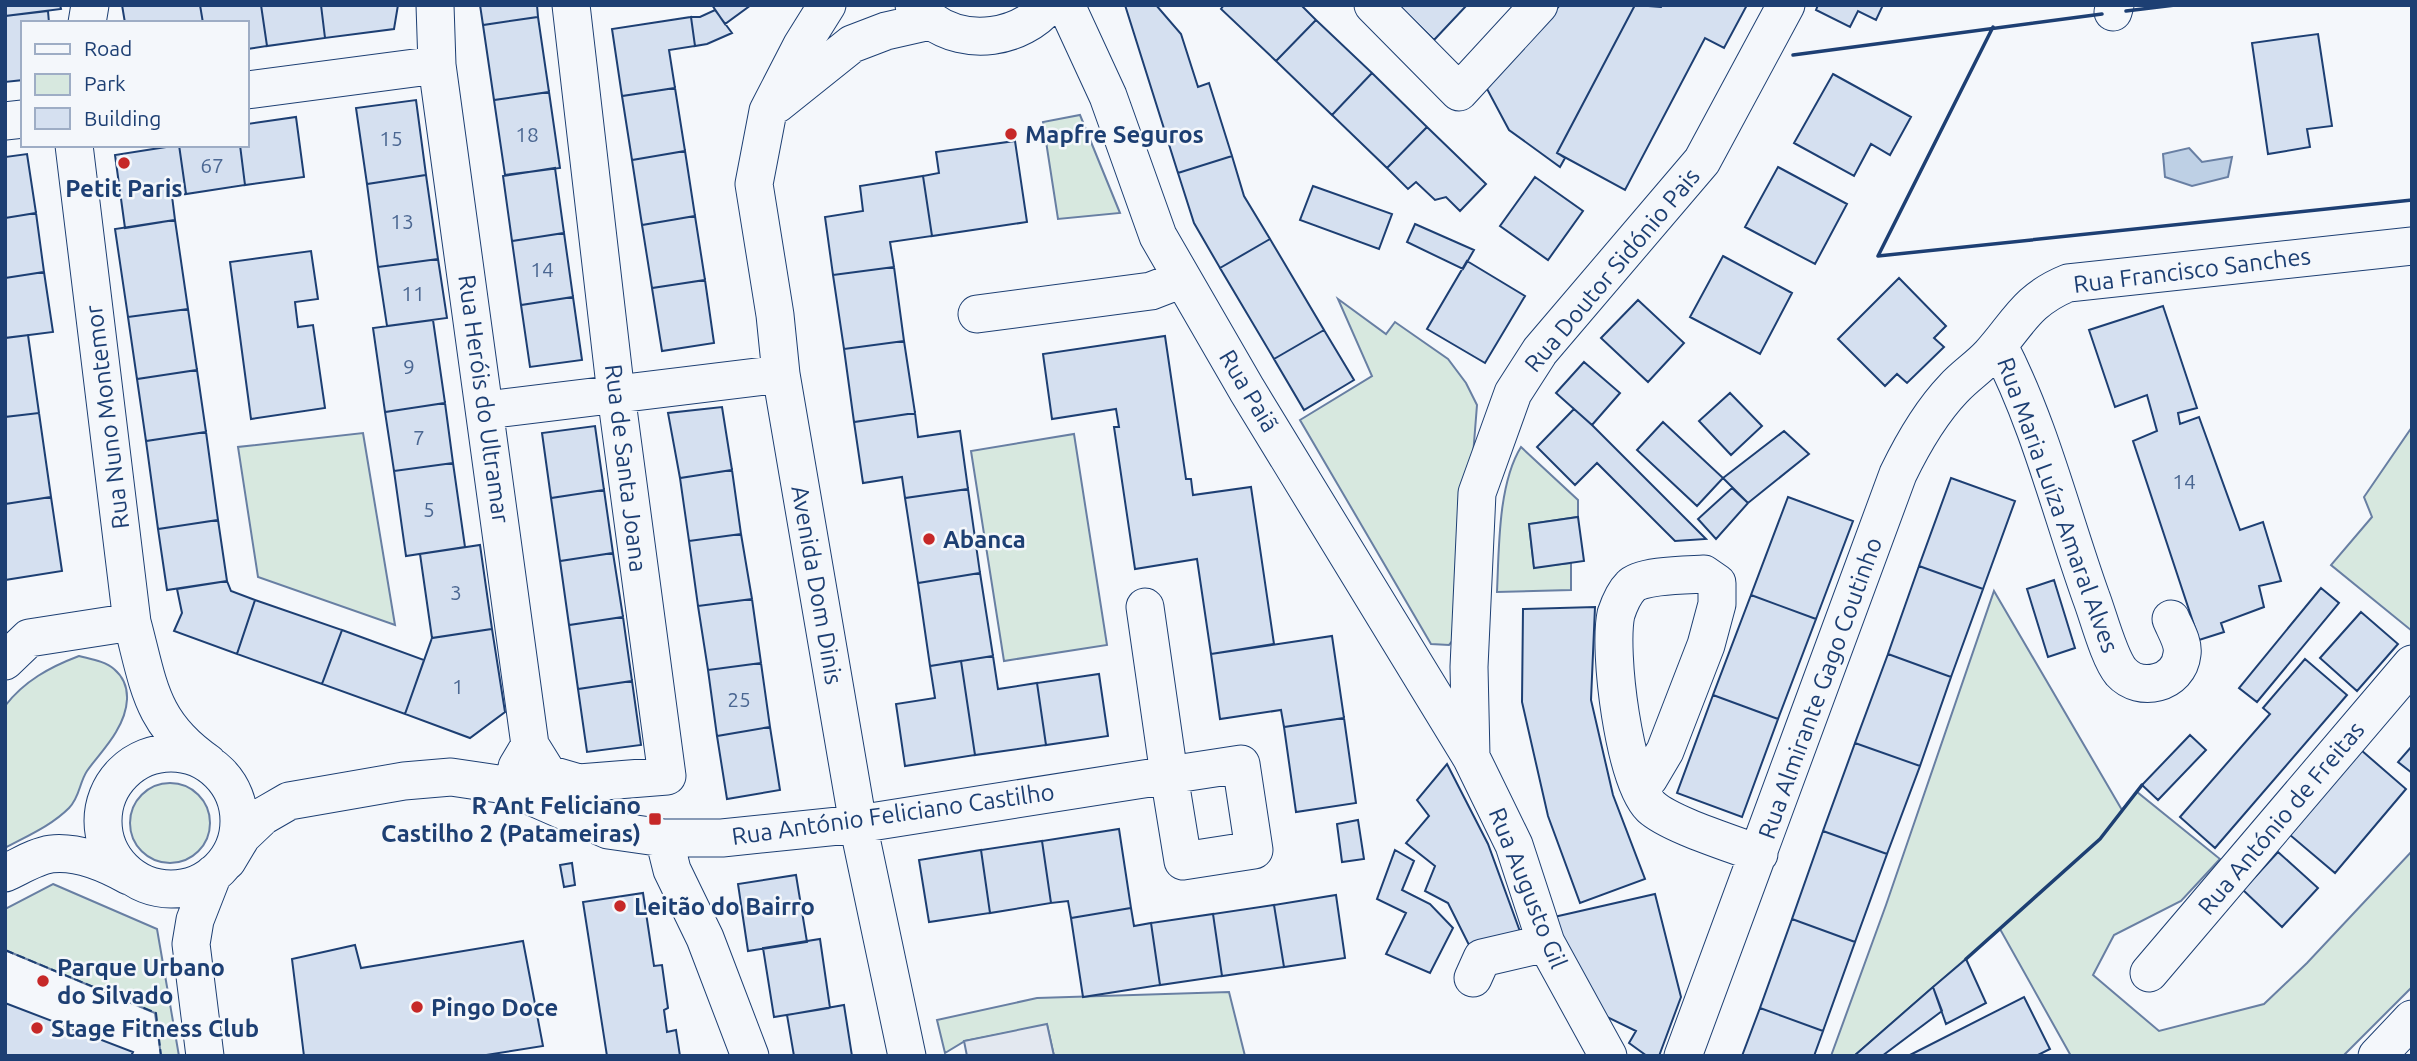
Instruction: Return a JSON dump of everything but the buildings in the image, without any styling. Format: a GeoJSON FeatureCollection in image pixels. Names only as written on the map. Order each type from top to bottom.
{"type":"FeatureCollection","features":[{"type":"Feature","properties":{"kind":"street","name":"Rua Heróis do Ultramar"},"geometry":{"type":"LineString","coordinates":[[435,5],[437,65],[530,745]]}},
{"type":"Feature","properties":{"kind":"street","name":"Rua de Santa Joana"},"geometry":{"type":"LineString","coordinates":[[530,745],[548,774],[579,783],[667,776],[616,394],[571,5]]}},
{"type":"Feature","properties":{"kind":"street","name":"Avenida Dom Dinis"},"geometry":{"type":"LineString","coordinates":[[827,5],[802,45],[768,111],[754,184],[775,315],[781,374],[858,824],[907,1056]]}},
{"type":"Feature","properties":{"kind":"street"},"geometry":{"type":"LineString","coordinates":[[768,111],[852,44],[922,13],[957,34],[987,37],[1016,31],[1041,16],[1049,5]]}},
{"type":"Feature","properties":{"kind":"street","name":"Rua Paiã"},"geometry":{"type":"LineString","coordinates":[[1066,5],[1108,96],[1158,236],[1390,627],[1471,757]]}},
{"type":"Feature","properties":{"kind":"street"},"geometry":{"type":"LineString","coordinates":[[1373,5],[1459,92],[1539,5]]}},
{"type":"Feature","properties":{"kind":"street","name":"Rua Doutor Sidónio Pais"},"geometry":{"type":"LineString","coordinates":[[1471,757],[1469,667],[1476,494],[1513,393],[1540,351],[1702,161],[1786,5]]}},
{"type":"Feature","properties":{"kind":"street"},"geometry":{"type":"LineString","coordinates":[[248,90],[437,65]]}},
{"type":"Feature","properties":{"kind":"street","name":"Rua Nuno Montemor"},"geometry":{"type":"LineString","coordinates":[[74,147],[132,622],[149,687],[158,710],[171,731],[188,749],[215,769]]}},
{"type":"Feature","properties":{"kind":"street","name":"Rua Francisco Sanches"},"geometry":{"type":"LineString","coordinates":[[1998,346],[2037,299],[2068,283],[2412,246]]}},
{"type":"Feature","properties":{"kind":"street"},"geometry":{"type":"LineString","coordinates":[[977,314],[1150,291],[1182,279]]}},
{"type":"Feature","properties":{"kind":"street","name":"Rua Maria Luíza Amaral Alves"},"geometry":{"type":"LineString","coordinates":[[1998,346],[2014,376],[2028,413],[2088,588],[2120,671],[2135,682],[2154,684],[2171,676],[2179,665],[2183,652],[2171,619]]}},
{"type":"Feature","properties":{"kind":"street","name":"Rua Almirante Gago Coutinho"},"geometry":{"type":"LineString","coordinates":[[1683,1056],[1902,464],[1912,443],[1932,414],[1952,390],[1998,346]]}},
{"type":"Feature","properties":{"kind":"street"},"geometry":{"type":"LineString","coordinates":[[486,410],[781,374]]}},
{"type":"Feature","properties":{"kind":"street"},"geometry":{"type":"LineString","coordinates":[[1639,788],[1665,751],[1706,645],[1717,604],[1717,583],[1704,574],[1633,583],[1624,596],[1616,615],[1615,645],[1624,740],[1632,774],[1639,788],[1649,805],[1664,817],[1759,854]]}},
{"type":"Feature","properties":{"kind":"street","name":"Rua António Feliciano Castilho"},"geometry":{"type":"LineString","coordinates":[[289,801],[404,781],[451,777],[522,792],[608,830],[664,838],[722,838],[858,824],[1169,775],[1145,607]]}},
{"type":"Feature","properties":{"kind":"street"},"geometry":{"type":"LineString","coordinates":[[5,662],[29,638],[132,622]]}},
{"type":"Feature","properties":{"kind":"street","name":"Rua António de Freitas"},"geometry":{"type":"LineString","coordinates":[[2150,973],[2412,663]]}},
{"type":"Feature","properties":{"kind":"street","name":"Rua Nuno Montemor"},"geometry":{"type":"LineString","coordinates":[[118,779],[135,753],[143,732],[149,687]]}},
{"type":"Feature","properties":{"kind":"street"},"geometry":{"type":"LineString","coordinates":[[522,792],[530,745]]}},
{"type":"Feature","properties":{"kind":"street"},"geometry":{"type":"LineString","coordinates":[[5,873],[46,856],[138,761],[164,753],[191,755],[243,787],[265,796],[289,801]]}},
{"type":"Feature","properties":{"kind":"street","name":"Rua Augusto Gil"},"geometry":{"type":"LineString","coordinates":[[1471,757],[1514,845],[1546,943],[1608,1056]]}},
{"type":"Feature","properties":{"kind":"street"},"geometry":{"type":"LineString","coordinates":[[205,1056],[191,944],[195,920],[220,868],[235,845],[239,826],[238,808],[232,790],[215,769]]}},
{"type":"Feature","properties":{"kind":"street"},"geometry":{"type":"LineString","coordinates":[[118,779],[105,802],[102,819],[104,836],[114,859],[180,922],[191,944]]}},
{"type":"Feature","properties":{"kind":"street"},"geometry":{"type":"LineString","coordinates":[[46,856],[79,856],[107,864],[139,881],[164,889],[182,889],[198,884],[220,868],[242,836],[256,822],[289,801]]}},
{"type":"Feature","properties":{"kind":"street"},"geometry":{"type":"LineString","coordinates":[[664,838],[671,870],[705,938],[750,1056]]}},
{"type":"Feature","properties":{"kind":"street"},"geometry":{"type":"LineString","coordinates":[[1473,978],[1482,958],[1546,943]]}},
{"type":"Feature","properties":{"kind":"street"},"geometry":{"type":"LineString","coordinates":[[2377,1056],[2412,1019]]}},
{"type":"Feature","properties":{"kind":"green space"},"geometry":{"type":"Polygon","coordinates":[[[1080,115],[1120,213],[1058,219],[1043,122],[1080,115]]]}},
{"type":"Feature","properties":{"kind":"green space"},"geometry":{"type":"Polygon","coordinates":[[[1338,299],[1386,334],[1395,322],[1448,359],[1466,383],[1477,405],[1459,633],[1449,645],[1431,644],[1300,420],[1372,376],[1338,299]]]}},
{"type":"Feature","properties":{"kind":"green space"},"geometry":{"type":"Polygon","coordinates":[[[2412,427],[2412,631],[2331,565],[2372,517],[2364,497],[2412,427]]]}},
{"type":"Feature","properties":{"kind":"green space"},"geometry":{"type":"Polygon","coordinates":[[[363,433],[395,625],[258,577],[238,447],[363,433]]]}},
{"type":"Feature","properties":{"kind":"green space"},"geometry":{"type":"Polygon","coordinates":[[[1074,434],[1107,645],[1004,661],[971,451],[1074,434]]]}},
{"type":"Feature","properties":{"kind":"green space"},"geometry":{"type":"Polygon","coordinates":[[[1521,447],[1578,500],[1578,517],[1529,524],[1534,567],[1571,563],[1571,590],[1497,592],[1504,498],[1513,462],[1521,447]]]}},
{"type":"Feature","properties":{"kind":"green space"},"geometry":{"type":"Polygon","coordinates":[[[1994,591],[2122,810],[2137,792],[2220,859],[2181,901],[2114,935],[2093,975],[2159,1031],[2264,1004],[2307,963],[2412,851],[2412,987],[2343,1056],[2071,1056],[2000,929],[1854,1056],[1831,1056],[1994,591]]]}},
{"type":"Feature","properties":{"kind":"green space"},"geometry":{"type":"Polygon","coordinates":[[[79,656],[106,664],[120,676],[127,691],[124,716],[113,737],[87,771],[69,808],[47,825],[5,848],[5,706],[20,689],[38,676],[79,656]]]}},
{"type":"Feature","properties":{"kind":"green space"},"geometry":{"type":"Polygon","coordinates":[[[170,783],[185,786],[198,795],[207,808],[210,823],[207,838],[198,851],[185,860],[170,863],[155,860],[142,851],[133,838],[130,823],[133,808],[142,795],[155,786],[170,783]]]}},
{"type":"Feature","properties":{"kind":"green space"},"geometry":{"type":"Polygon","coordinates":[[[53,884],[157,929],[179,1056],[161,1056],[155,1013],[5,950],[5,909],[53,884]]]}},
{"type":"Feature","properties":{"kind":"green space"},"geometry":{"type":"Polygon","coordinates":[[[1229,992],[1245,1056],[1054,1056],[1047,1025],[965,1041],[945,1053],[937,1020],[1037,998],[1229,992]]]}},
{"type":"Feature","properties":{"kind":"shaded area"},"geometry":{"type":"Polygon","coordinates":[[[1047,1024],[1054,1056],[967,1056],[964,1041],[1047,1024]]]}},
{"type":"Feature","properties":{"kind":"water"},"geometry":{"type":"Polygon","coordinates":[[[2189,148],[2202,162],[2232,157],[2228,177],[2192,186],[2165,177],[2163,154],[2189,148]]]}},
{"type":"Feature","properties":{"kind":"fence"},"geometry":{"type":"LineString","coordinates":[[5,950],[156,1013],[161,1056]]}},
{"type":"Feature","properties":{"kind":"wall"},"geometry":{"type":"LineString","coordinates":[[2126,11],[2175,5]]}},
{"type":"Feature","properties":{"kind":"wall"},"geometry":{"type":"LineString","coordinates":[[1793,55],[2102,14]]}},
{"type":"Feature","properties":{"kind":"wall"},"geometry":{"type":"LineString","coordinates":[[1993,27],[1878,256],[2412,200]]}},
{"type":"Feature","properties":{"kind":"wall"},"geometry":{"type":"LineString","coordinates":[[1966,959],[2100,839],[2142,785]]}},
{"type":"Feature","properties":{"kind":"place","name":"Mapfre Seguros"},"geometry":{"type":"Point","coordinates":[1011,134]}},
{"type":"Feature","properties":{"kind":"place","name":"Petit Paris"},"geometry":{"type":"Point","coordinates":[124,163]}},
{"type":"Feature","properties":{"kind":"place","name":"Abanca"},"geometry":{"type":"Point","coordinates":[929,539]}},
{"type":"Feature","properties":{"kind":"place","name":"R Ant Feliciano Castilho 2 (Patameiras)"},"geometry":{"type":"Point","coordinates":[655,819]}},
{"type":"Feature","properties":{"kind":"place","name":"Leitão do Bairro"},"geometry":{"type":"Point","coordinates":[620,906]}},
{"type":"Feature","properties":{"kind":"place","name":"Parque Urbano do Silvado"},"geometry":{"type":"Point","coordinates":[43,981]}},
{"type":"Feature","properties":{"kind":"place","name":"Pingo Doce"},"geometry":{"type":"Point","coordinates":[417,1007]}},
{"type":"Feature","properties":{"kind":"place","name":"Stage Fitness Club"},"geometry":{"type":"Point","coordinates":[37,1028]}}]}
